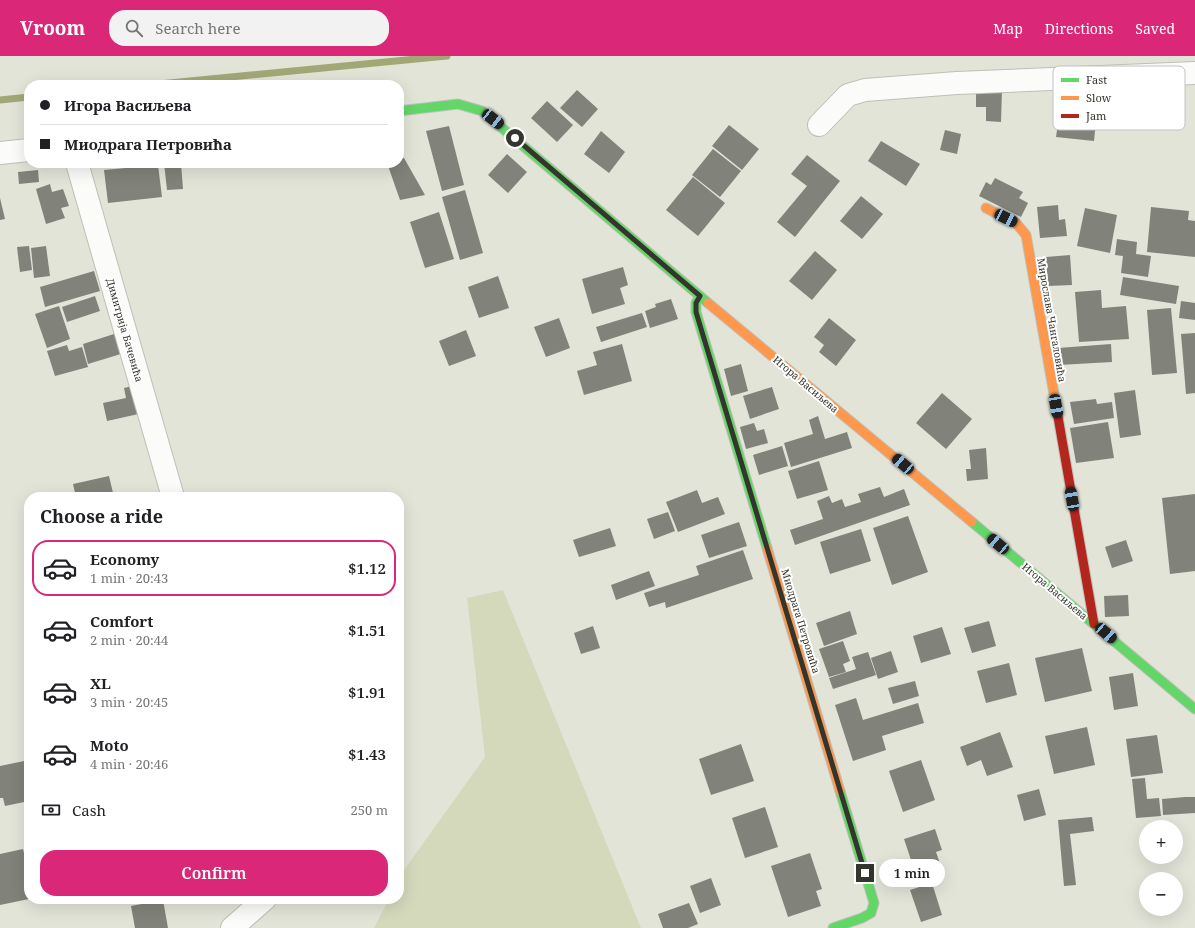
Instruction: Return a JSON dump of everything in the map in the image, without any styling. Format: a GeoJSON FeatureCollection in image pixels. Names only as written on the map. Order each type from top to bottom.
{"type":"FeatureCollection","features":[{"type":"Feature","properties":{"kind":"street"},"geometry":{"type":"LineString","coordinates":[[1185,73],[1195,73]]}},
{"type":"Feature","properties":{"kind":"street"},"geometry":{"type":"LineString","coordinates":[[819,125],[848,95],[865,90],[965,83],[1053,79]]}},
{"type":"Feature","properties":{"kind":"street","name":"Игора Васиљева"},"geometry":{"type":"LineString","coordinates":[[404,110],[458,104],[482,111],[700,296],[1195,709]]}},
{"type":"Feature","properties":{"kind":"street"},"geometry":{"type":"LineString","coordinates":[[0,153],[24,151]]}},
{"type":"Feature","properties":{"kind":"street","name":"Димитрија Бачевића"},"geometry":{"type":"LineString","coordinates":[[78,168],[172,492]]}},
{"type":"Feature","properties":{"kind":"street","name":"Мирослава Чангаловића"},"geometry":{"type":"LineString","coordinates":[[986,208],[1016,223],[1026,235],[1094,624]]}},
{"type":"Feature","properties":{"kind":"street","name":"Миодрага Петровића"},"geometry":{"type":"LineString","coordinates":[[700,296],[696,303],[696,312],[874,903],[871,913],[862,918],[832,928]]}},
{"type":"Feature","properties":{"kind":"street"},"geometry":{"type":"LineString","coordinates":[[232,928],[259,904]]}},
{"type":"Feature","properties":{"kind":"green space"},"geometry":{"type":"Polygon","coordinates":[[[503,590],[641,928],[374,928],[386,904],[404,904],[404,870],[485,757],[467,598],[503,590]]]}},
{"type":"Feature","properties":{"kind":"building"},"geometry":{"type":"Polygon","coordinates":[[[976,89],[1002,90],[1001,122],[986,121],[986,107],[976,107],[976,89]]]}},
{"type":"Feature","properties":{"kind":"building"},"geometry":{"type":"Polygon","coordinates":[[[577,90],[598,109],[582,127],[560,108],[577,90]]]}},
{"type":"Feature","properties":{"kind":"building"},"geometry":{"type":"Polygon","coordinates":[[[547,101],[573,125],[557,142],[531,118],[547,101]]]}},
{"type":"Feature","properties":{"kind":"building"},"geometry":{"type":"Polygon","coordinates":[[[729,125],[759,149],[742,170],[712,146],[729,125]]]}},
{"type":"Feature","properties":{"kind":"building"},"geometry":{"type":"Polygon","coordinates":[[[449,126],[464,185],[442,191],[426,131],[449,126]]]}},
{"type":"Feature","properties":{"kind":"building"},"geometry":{"type":"Polygon","coordinates":[[[945,130],[961,134],[957,154],[940,150],[945,130]]]}},
{"type":"Feature","properties":{"kind":"building"},"geometry":{"type":"Polygon","coordinates":[[[1057,130],[1095,130],[1094,141],[1056,137],[1057,130]]]}},
{"type":"Feature","properties":{"kind":"building"},"geometry":{"type":"Polygon","coordinates":[[[601,131],[625,152],[609,173],[584,154],[601,131]]]}},
{"type":"Feature","properties":{"kind":"building"},"geometry":{"type":"Polygon","coordinates":[[[881,141],[920,164],[906,186],[868,161],[881,141]]]}},
{"type":"Feature","properties":{"kind":"building"},"geometry":{"type":"Polygon","coordinates":[[[713,149],[741,171],[720,197],[692,175],[713,149]]]}},
{"type":"Feature","properties":{"kind":"building"},"geometry":{"type":"Polygon","coordinates":[[[507,154],[527,172],[508,193],[488,175],[507,154]]]}},
{"type":"Feature","properties":{"kind":"building"},"geometry":{"type":"Polygon","coordinates":[[[807,155],[840,181],[795,237],[777,222],[807,186],[791,174],[807,155]]]}},
{"type":"Feature","properties":{"kind":"building"},"geometry":{"type":"Polygon","coordinates":[[[404,158],[425,195],[400,200],[389,168],[404,168],[404,158]]]}},
{"type":"Feature","properties":{"kind":"building"},"geometry":{"type":"Polygon","coordinates":[[[126,168],[158,168],[162,197],[108,203],[104,170],[126,168]]]}},
{"type":"Feature","properties":{"kind":"building"},"geometry":{"type":"Polygon","coordinates":[[[165,168],[181,168],[183,189],[167,190],[165,168]]]}},
{"type":"Feature","properties":{"kind":"building"},"geometry":{"type":"Polygon","coordinates":[[[38,170],[39,182],[19,184],[18,172],[38,170]]]}},
{"type":"Feature","properties":{"kind":"building"},"geometry":{"type":"Polygon","coordinates":[[[693,177],[725,203],[698,236],[666,210],[693,177]]]}},
{"type":"Feature","properties":{"kind":"building"},"geometry":{"type":"Polygon","coordinates":[[[995,178],[1023,192],[1019,198],[1028,203],[1021,217],[979,196],[986,182],[991,185],[995,178]]]}},
{"type":"Feature","properties":{"kind":"building"},"geometry":{"type":"Polygon","coordinates":[[[50,184],[52,192],[63,189],[69,206],[61,208],[65,218],[46,224],[36,189],[50,184]]]}},
{"type":"Feature","properties":{"kind":"building"},"geometry":{"type":"Polygon","coordinates":[[[465,190],[483,253],[460,260],[442,197],[465,190]]]}},
{"type":"Feature","properties":{"kind":"building"},"geometry":{"type":"Polygon","coordinates":[[[861,196],[883,214],[862,239],[840,221],[861,196]]]}},
{"type":"Feature","properties":{"kind":"building"},"geometry":{"type":"Polygon","coordinates":[[[0,198],[5,219],[0,220],[0,198]]]}},
{"type":"Feature","properties":{"kind":"building"},"geometry":{"type":"Polygon","coordinates":[[[1058,205],[1059,220],[1065,219],[1067,236],[1040,238],[1037,207],[1058,205]]]}},
{"type":"Feature","properties":{"kind":"building"},"geometry":{"type":"Polygon","coordinates":[[[1151,207],[1189,211],[1188,220],[1195,221],[1195,257],[1147,252],[1151,207]]]}},
{"type":"Feature","properties":{"kind":"building"},"geometry":{"type":"Polygon","coordinates":[[[1085,208],[1117,215],[1110,253],[1077,246],[1085,208]]]}},
{"type":"Feature","properties":{"kind":"building"},"geometry":{"type":"Polygon","coordinates":[[[439,212],[454,259],[425,268],[410,222],[439,212]]]}},
{"type":"Feature","properties":{"kind":"building"},"geometry":{"type":"Polygon","coordinates":[[[1117,239],[1137,242],[1136,254],[1151,256],[1148,277],[1121,273],[1123,256],[1115,255],[1117,239]]]}},
{"type":"Feature","properties":{"kind":"building"},"geometry":{"type":"Polygon","coordinates":[[[29,246],[32,270],[20,272],[17,247],[29,246]]]}},
{"type":"Feature","properties":{"kind":"building"},"geometry":{"type":"Polygon","coordinates":[[[46,246],[50,276],[34,278],[31,248],[46,246]]]}},
{"type":"Feature","properties":{"kind":"building"},"geometry":{"type":"Polygon","coordinates":[[[815,251],[837,270],[812,300],[789,281],[815,251]]]}},
{"type":"Feature","properties":{"kind":"building"},"geometry":{"type":"Polygon","coordinates":[[[1070,255],[1072,285],[1048,286],[1046,257],[1070,255]]]}},
{"type":"Feature","properties":{"kind":"building"},"geometry":{"type":"Polygon","coordinates":[[[623,267],[628,285],[620,288],[625,304],[592,314],[582,279],[623,267]]]}},
{"type":"Feature","properties":{"kind":"building"},"geometry":{"type":"Polygon","coordinates":[[[94,271],[100,291],[45,307],[40,287],[94,271]]]}},
{"type":"Feature","properties":{"kind":"building"},"geometry":{"type":"Polygon","coordinates":[[[498,276],[509,308],[479,318],[468,287],[498,276]]]}},
{"type":"Feature","properties":{"kind":"building"},"geometry":{"type":"Polygon","coordinates":[[[1123,277],[1179,286],[1176,304],[1120,295],[1123,277]]]}},
{"type":"Feature","properties":{"kind":"building"},"geometry":{"type":"Polygon","coordinates":[[[1101,290],[1102,308],[1126,306],[1129,339],[1079,342],[1075,292],[1101,290]]]}},
{"type":"Feature","properties":{"kind":"building"},"geometry":{"type":"Polygon","coordinates":[[[95,296],[100,311],[67,322],[62,307],[95,296]]]}},
{"type":"Feature","properties":{"kind":"building"},"geometry":{"type":"Polygon","coordinates":[[[671,299],[678,319],[650,328],[645,311],[656,307],[655,304],[671,299]]]}},
{"type":"Feature","properties":{"kind":"building"},"geometry":{"type":"Polygon","coordinates":[[[1181,301],[1195,303],[1195,320],[1179,318],[1181,301]]]}},
{"type":"Feature","properties":{"kind":"building"},"geometry":{"type":"Polygon","coordinates":[[[59,306],[70,339],[47,348],[35,314],[59,306]]]}},
{"type":"Feature","properties":{"kind":"building"},"geometry":{"type":"Polygon","coordinates":[[[1171,308],[1177,373],[1152,375],[1147,310],[1171,308]]]}},
{"type":"Feature","properties":{"kind":"building"},"geometry":{"type":"Polygon","coordinates":[[[642,313],[647,327],[601,342],[596,327],[642,313]]]}},
{"type":"Feature","properties":{"kind":"building"},"geometry":{"type":"Polygon","coordinates":[[[559,318],[570,348],[546,357],[534,327],[559,318]]]}},
{"type":"Feature","properties":{"kind":"building"},"geometry":{"type":"Polygon","coordinates":[[[829,318],[856,340],[836,366],[819,352],[824,345],[814,337],[829,318]]]}},
{"type":"Feature","properties":{"kind":"building"},"geometry":{"type":"Polygon","coordinates":[[[466,330],[476,356],[449,366],[439,341],[466,330]]]}},
{"type":"Feature","properties":{"kind":"building"},"geometry":{"type":"Polygon","coordinates":[[[117,333],[124,353],[88,364],[83,344],[117,333]]]}},
{"type":"Feature","properties":{"kind":"building"},"geometry":{"type":"Polygon","coordinates":[[[1195,333],[1195,393],[1186,394],[1181,334],[1195,333]]]}},
{"type":"Feature","properties":{"kind":"building"},"geometry":{"type":"Polygon","coordinates":[[[622,344],[632,381],[584,395],[577,371],[597,365],[593,352],[622,344]]]}},
{"type":"Feature","properties":{"kind":"building"},"geometry":{"type":"Polygon","coordinates":[[[1111,344],[1112,362],[1059,365],[1058,348],[1111,344]]]}},
{"type":"Feature","properties":{"kind":"building"},"geometry":{"type":"Polygon","coordinates":[[[67,345],[69,351],[82,347],[88,367],[55,376],[47,351],[67,345]]]}},
{"type":"Feature","properties":{"kind":"building"},"geometry":{"type":"Polygon","coordinates":[[[741,364],[748,391],[731,396],[724,369],[741,364]]]}},
{"type":"Feature","properties":{"kind":"building"},"geometry":{"type":"Polygon","coordinates":[[[137,385],[143,413],[107,421],[103,403],[126,398],[124,388],[137,385]]]}},
{"type":"Feature","properties":{"kind":"building"},"geometry":{"type":"Polygon","coordinates":[[[772,387],[779,409],[750,419],[743,396],[772,387]]]}},
{"type":"Feature","properties":{"kind":"building"},"geometry":{"type":"Polygon","coordinates":[[[1135,390],[1141,435],[1120,438],[1114,393],[1135,390]]]}},
{"type":"Feature","properties":{"kind":"building"},"geometry":{"type":"Polygon","coordinates":[[[942,393],[972,419],[946,449],[916,423],[942,393]]]}},
{"type":"Feature","properties":{"kind":"building"},"geometry":{"type":"Polygon","coordinates":[[[1096,399],[1097,404],[1112,402],[1114,418],[1074,424],[1070,402],[1096,399]]]}},
{"type":"Feature","properties":{"kind":"building"},"geometry":{"type":"Polygon","coordinates":[[[818,416],[825,439],[847,432],[852,448],[791,467],[784,443],[813,434],[809,420],[818,416]]]}},
{"type":"Feature","properties":{"kind":"building"},"geometry":{"type":"Polygon","coordinates":[[[1108,422],[1114,458],[1076,463],[1070,428],[1108,422]]]}},
{"type":"Feature","properties":{"kind":"building"},"geometry":{"type":"Polygon","coordinates":[[[754,423],[757,431],[764,429],[768,443],[746,449],[740,427],[754,423]]]}},
{"type":"Feature","properties":{"kind":"building"},"geometry":{"type":"Polygon","coordinates":[[[782,446],[788,466],[759,475],[753,455],[782,446]]]}},
{"type":"Feature","properties":{"kind":"building"},"geometry":{"type":"Polygon","coordinates":[[[986,448],[988,479],[967,481],[966,469],[971,469],[969,450],[986,448]]]}},
{"type":"Feature","properties":{"kind":"building"},"geometry":{"type":"Polygon","coordinates":[[[819,461],[828,490],[797,499],[788,471],[819,461]]]}},
{"type":"Feature","properties":{"kind":"building"},"geometry":{"type":"Polygon","coordinates":[[[109,476],[113,492],[75,492],[73,484],[109,476]]]}},
{"type":"Feature","properties":{"kind":"building"},"geometry":{"type":"Polygon","coordinates":[[[880,487],[884,497],[904,489],[910,505],[795,545],[790,530],[823,519],[817,501],[829,496],[832,503],[842,499],[845,507],[861,502],[858,494],[880,487]]]}},
{"type":"Feature","properties":{"kind":"building"},"geometry":{"type":"Polygon","coordinates":[[[697,490],[702,503],[718,497],[725,514],[678,532],[666,502],[697,490]]]}},
{"type":"Feature","properties":{"kind":"building"},"geometry":{"type":"Polygon","coordinates":[[[1195,494],[1195,571],[1170,574],[1162,498],[1195,494]]]}},
{"type":"Feature","properties":{"kind":"building"},"geometry":{"type":"Polygon","coordinates":[[[668,512],[675,531],[654,539],[647,519],[668,512]]]}},
{"type":"Feature","properties":{"kind":"building"},"geometry":{"type":"Polygon","coordinates":[[[908,516],[928,572],[892,585],[873,528],[908,516]]]}},
{"type":"Feature","properties":{"kind":"building"},"geometry":{"type":"Polygon","coordinates":[[[739,522],[747,546],[709,558],[701,535],[739,522]]]}},
{"type":"Feature","properties":{"kind":"building"},"geometry":{"type":"Polygon","coordinates":[[[610,528],[616,546],[579,557],[573,540],[610,528]]]}},
{"type":"Feature","properties":{"kind":"building"},"geometry":{"type":"Polygon","coordinates":[[[861,529],[871,561],[830,574],[820,542],[861,529]]]}},
{"type":"Feature","properties":{"kind":"building"},"geometry":{"type":"Polygon","coordinates":[[[1126,540],[1133,561],[1112,568],[1105,547],[1126,540]]]}},
{"type":"Feature","properties":{"kind":"building"},"geometry":{"type":"Polygon","coordinates":[[[743,550],[753,579],[666,608],[665,602],[649,607],[644,593],[699,575],[696,566],[743,550]]]}},
{"type":"Feature","properties":{"kind":"building"},"geometry":{"type":"Polygon","coordinates":[[[649,571],[655,586],[616,600],[611,585],[649,571]]]}},
{"type":"Feature","properties":{"kind":"building"},"geometry":{"type":"Polygon","coordinates":[[[1128,595],[1129,616],[1105,617],[1104,596],[1128,595]]]}},
{"type":"Feature","properties":{"kind":"building"},"geometry":{"type":"Polygon","coordinates":[[[850,611],[857,634],[824,646],[816,623],[850,611]]]}},
{"type":"Feature","properties":{"kind":"building"},"geometry":{"type":"Polygon","coordinates":[[[989,621],[996,646],[972,653],[964,628],[989,621]]]}},
{"type":"Feature","properties":{"kind":"building"},"geometry":{"type":"Polygon","coordinates":[[[593,626],[600,648],[581,654],[574,633],[593,626]]]}},
{"type":"Feature","properties":{"kind":"building"},"geometry":{"type":"Polygon","coordinates":[[[942,627],[951,654],[921,663],[913,636],[942,627]]]}},
{"type":"Feature","properties":{"kind":"building"},"geometry":{"type":"Polygon","coordinates":[[[843,641],[850,661],[843,664],[846,672],[829,677],[819,649],[843,641]]]}},
{"type":"Feature","properties":{"kind":"building"},"geometry":{"type":"Polygon","coordinates":[[[1082,648],[1092,691],[1045,702],[1035,658],[1082,648]]]}},
{"type":"Feature","properties":{"kind":"building"},"geometry":{"type":"Polygon","coordinates":[[[891,651],[898,672],[878,679],[871,658],[891,651]]]}},
{"type":"Feature","properties":{"kind":"building"},"geometry":{"type":"Polygon","coordinates":[[[868,652],[876,675],[833,689],[829,678],[856,669],[852,657],[868,652]]]}},
{"type":"Feature","properties":{"kind":"building"},"geometry":{"type":"Polygon","coordinates":[[[1009,663],[1017,695],[986,703],[977,671],[1009,663]]]}},
{"type":"Feature","properties":{"kind":"building"},"geometry":{"type":"Polygon","coordinates":[[[1133,673],[1138,706],[1114,710],[1109,677],[1133,673]]]}},
{"type":"Feature","properties":{"kind":"building"},"geometry":{"type":"Polygon","coordinates":[[[915,681],[919,696],[893,704],[888,688],[915,681]]]}},
{"type":"Feature","properties":{"kind":"building"},"geometry":{"type":"Polygon","coordinates":[[[856,698],[863,720],[918,703],[924,723],[882,736],[886,750],[853,761],[835,705],[856,698]]]}},
{"type":"Feature","properties":{"kind":"building"},"geometry":{"type":"Polygon","coordinates":[[[1087,727],[1095,765],[1054,774],[1045,736],[1087,727]]]}},
{"type":"Feature","properties":{"kind":"building"},"geometry":{"type":"Polygon","coordinates":[[[1000,732],[1013,767],[987,776],[981,760],[967,766],[960,747],[1000,732]]]}},
{"type":"Feature","properties":{"kind":"building"},"geometry":{"type":"Polygon","coordinates":[[[1157,735],[1163,773],[1131,777],[1126,739],[1157,735]]]}},
{"type":"Feature","properties":{"kind":"building"},"geometry":{"type":"Polygon","coordinates":[[[741,744],[754,781],[711,795],[699,759],[741,744]]]}},
{"type":"Feature","properties":{"kind":"building"},"geometry":{"type":"Polygon","coordinates":[[[921,760],[935,800],[903,812],[889,771],[921,760]]]}},
{"type":"Feature","properties":{"kind":"building"},"geometry":{"type":"Polygon","coordinates":[[[24,761],[24,802],[5,806],[3,798],[0,798],[0,766],[24,761]]]}},
{"type":"Feature","properties":{"kind":"building"},"geometry":{"type":"Polygon","coordinates":[[[1145,778],[1147,799],[1159,798],[1161,816],[1136,818],[1132,779],[1145,778]]]}},
{"type":"Feature","properties":{"kind":"building"},"geometry":{"type":"Polygon","coordinates":[[[1039,789],[1046,815],[1024,821],[1017,795],[1039,789]]]}},
{"type":"Feature","properties":{"kind":"building"},"geometry":{"type":"Polygon","coordinates":[[[1195,797],[1195,813],[1163,815],[1162,799],[1195,797]]]}},
{"type":"Feature","properties":{"kind":"building"},"geometry":{"type":"Polygon","coordinates":[[[765,807],[778,847],[745,858],[732,818],[765,807]]]}},
{"type":"Feature","properties":{"kind":"building"},"geometry":{"type":"Polygon","coordinates":[[[1092,817],[1094,831],[1070,834],[1076,885],[1064,886],[1058,820],[1092,817]]]}},
{"type":"Feature","properties":{"kind":"building"},"geometry":{"type":"Polygon","coordinates":[[[935,829],[942,850],[936,852],[943,872],[914,881],[908,862],[911,860],[904,839],[935,829]]]}},
{"type":"Feature","properties":{"kind":"building"},"geometry":{"type":"Polygon","coordinates":[[[23,849],[24,900],[0,905],[0,854],[23,849]]]}},
{"type":"Feature","properties":{"kind":"building"},"geometry":{"type":"Polygon","coordinates":[[[810,853],[822,889],[816,891],[821,906],[788,917],[771,866],[810,853]]]}},
{"type":"Feature","properties":{"kind":"building"},"geometry":{"type":"Polygon","coordinates":[[[711,878],[721,905],[700,913],[690,886],[711,878]]]}},
{"type":"Feature","properties":{"kind":"building"},"geometry":{"type":"Polygon","coordinates":[[[932,883],[942,915],[921,922],[910,890],[932,883]]]}},
{"type":"Feature","properties":{"kind":"building"},"geometry":{"type":"Polygon","coordinates":[[[689,903],[698,924],[688,928],[663,928],[658,914],[689,903]]]}},
{"type":"Feature","properties":{"kind":"building"},"geometry":{"type":"Polygon","coordinates":[[[142,904],[164,904],[168,928],[135,928],[131,906],[142,904]]]}},
{"type":"Feature","properties":{"kind":"waterway"},"geometry":{"type":"LineString","coordinates":[[200,80],[447,56]]}},
{"type":"Feature","properties":{"kind":"waterway"},"geometry":{"type":"LineString","coordinates":[[0,100],[24,98]]}},
{"type":"Feature","properties":{"kind":"traffic: fast"},"geometry":{"type":"LineString","coordinates":[[404,110],[458,104],[482,111],[708,303]]}},
{"type":"Feature","properties":{"kind":"traffic: fast"},"geometry":{"type":"LineString","coordinates":[[700,296],[696,303],[696,312],[767,548]]}},
{"type":"Feature","properties":{"kind":"traffic: fast"},"geometry":{"type":"LineString","coordinates":[[972,522],[1195,709]]}},
{"type":"Feature","properties":{"kind":"traffic: fast"},"geometry":{"type":"LineString","coordinates":[[833,928],[862,918],[871,913],[874,903],[840,791]]}},
{"type":"Feature","properties":{"kind":"traffic: slow"},"geometry":{"type":"LineString","coordinates":[[986,208],[1016,223],[1026,235],[1057,411]]}},
{"type":"Feature","properties":{"kind":"traffic: slow"},"geometry":{"type":"LineString","coordinates":[[708,303],[972,522]]}},
{"type":"Feature","properties":{"kind":"traffic: slow"},"geometry":{"type":"LineString","coordinates":[[767,548],[840,791]]}},
{"type":"Feature","properties":{"kind":"traffic: jam"},"geometry":{"type":"LineString","coordinates":[[1057,411],[1094,624]]}},
{"type":"Feature","properties":{"kind":"route"},"geometry":{"type":"LineString","coordinates":[[515,138],[700,296],[696,303],[696,312],[865,873]]}}]}
